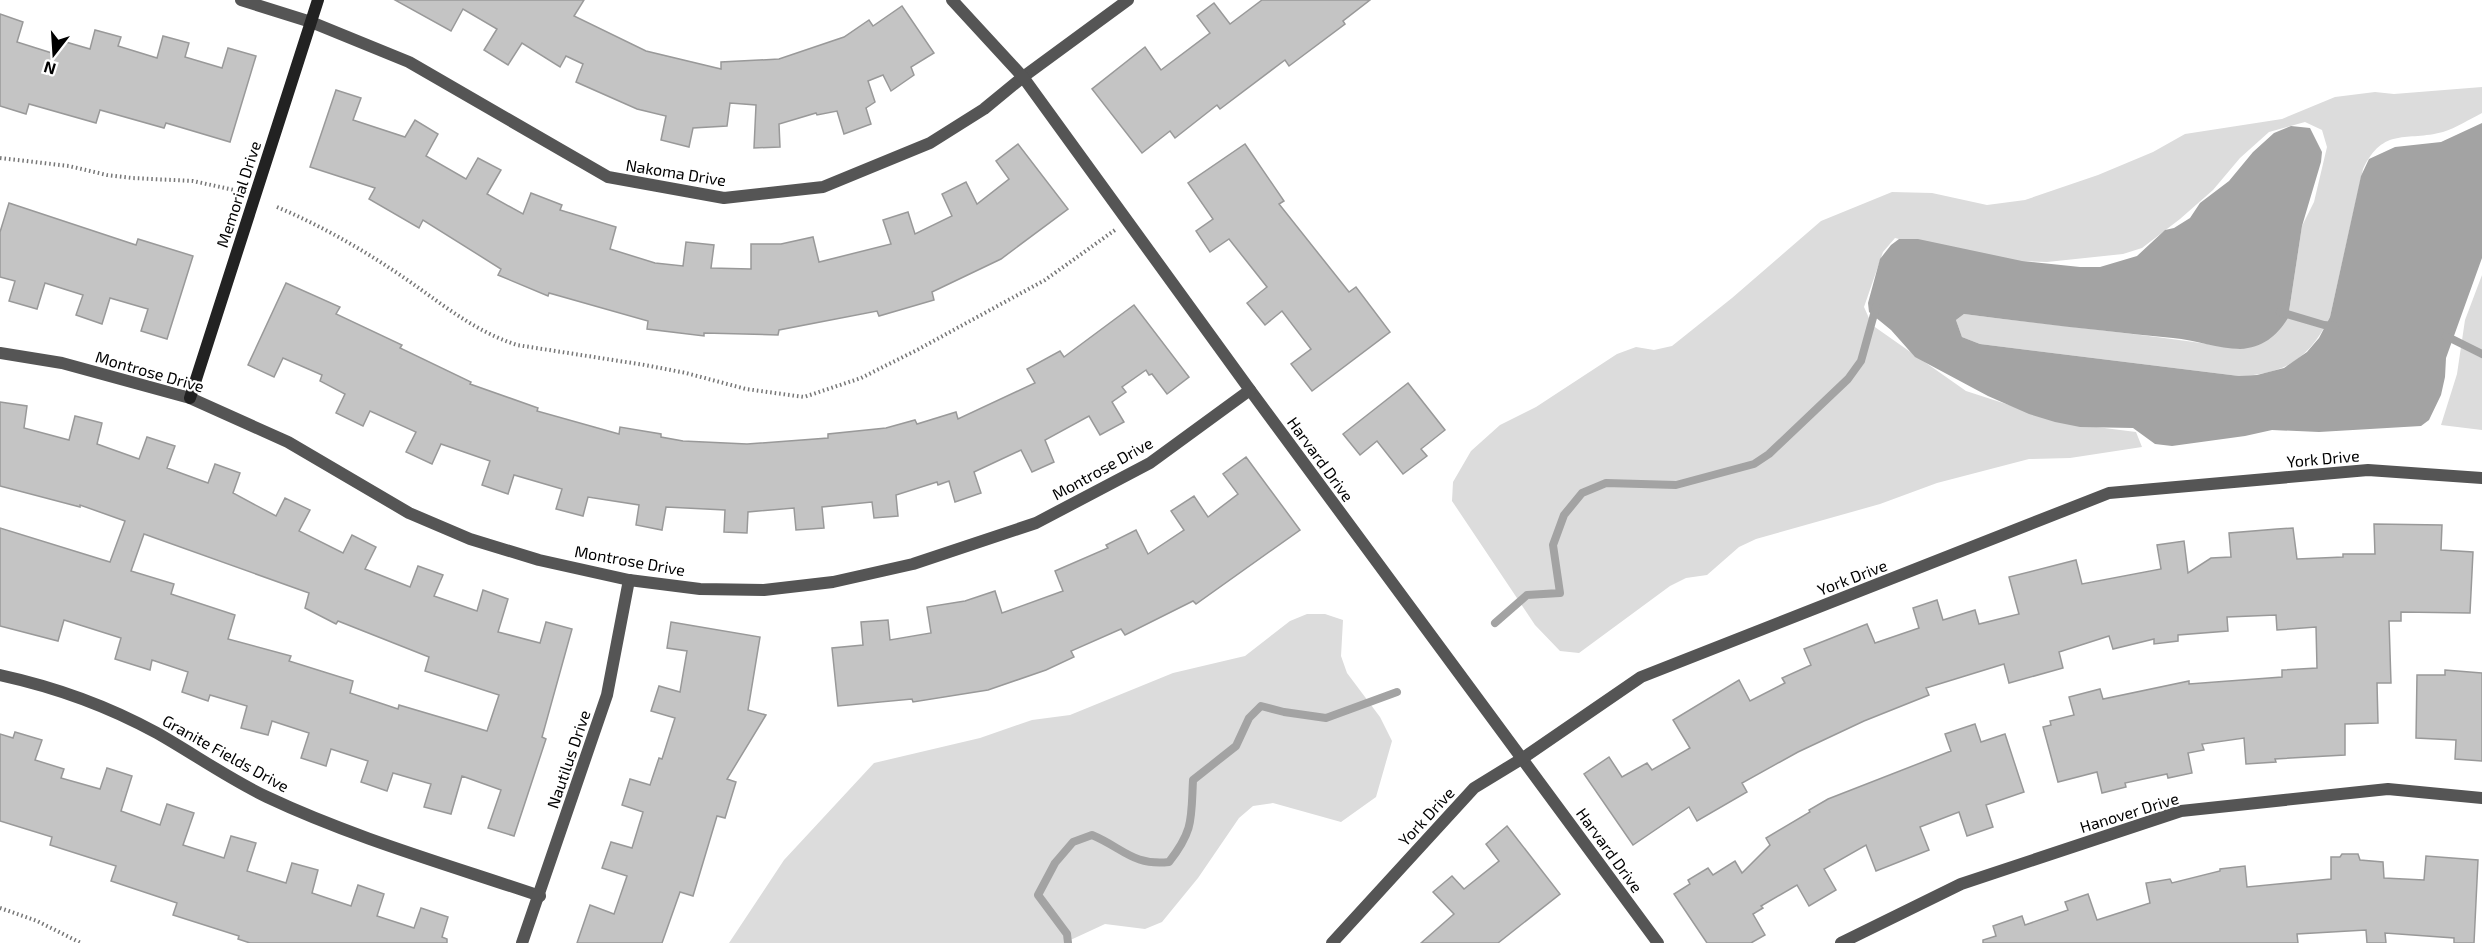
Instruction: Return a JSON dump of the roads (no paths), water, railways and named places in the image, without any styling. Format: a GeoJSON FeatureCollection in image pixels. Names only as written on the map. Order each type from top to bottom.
{"type":"FeatureCollection","features":[{"type":"Feature","properties":{"kind":"street","name":"Nakoma Drive"},"geometry":{"type":"LineString","coordinates":[[241,0],[311,22],[409,62],[608,177],[724,198],[823,188],[930,143],[984,109],[1023,77],[1128,0]]}},
{"type":"Feature","properties":{"kind":"street","name":"Memorial Drive"},"geometry":{"type":"LineString","coordinates":[[190,398],[318,0]]}},
{"type":"Feature","properties":{"kind":"street","name":"Harvard Drive"},"geometry":{"type":"LineString","coordinates":[[952,0],[1023,77],[1250,390],[1658,943]]}},
{"type":"Feature","properties":{"kind":"street","name":"Montrose Drive"},"geometry":{"type":"LineString","coordinates":[[0,353],[62,363],[190,398],[288,442],[409,513],[470,539],[539,560],[629,580],[700,589],[764,590],[833,582],[913,564],[1046,517],[1150,463],[1250,390]]}},
{"type":"Feature","properties":{"kind":"street","name":"York Drive"},"geometry":{"type":"LineString","coordinates":[[1332,943],[1474,788],[1523,758],[1641,677],[2109,493],[2368,470],[2482,478]]}},
{"type":"Feature","properties":{"kind":"street","name":"Nautilus Drive"},"geometry":{"type":"LineString","coordinates":[[522,943],[608,694],[629,580]]}},
{"type":"Feature","properties":{"kind":"street","name":"Granite Fields Drive"},"geometry":{"type":"LineString","coordinates":[[0,675],[52,688],[110,711],[155,732],[265,796],[319,819],[540,896]]}},
{"type":"Feature","properties":{"kind":"street","name":"Hanover Drive"},"geometry":{"type":"LineString","coordinates":[[1841,943],[1961,884],[2181,811],[2388,789],[2482,798]]}},
{"type":"Feature","properties":{"kind":"waterway"},"geometry":{"type":"LineString","coordinates":[[1495,623],[1527,595],[1560,593],[1553,545],[1564,515],[1582,493],[1606,483],[1676,485],[1754,464],[1769,454],[1848,379],[1861,361],[1876,307]]}},
{"type":"Feature","properties":{"kind":"waterway"},"geometry":{"type":"LineString","coordinates":[[2280,312],[2335,326]]}},
{"type":"Feature","properties":{"kind":"waterway"},"geometry":{"type":"LineString","coordinates":[[2446,336],[2482,354]]}},
{"type":"Feature","properties":{"kind":"waterway"},"geometry":{"type":"LineString","coordinates":[[1068,943],[1067,934],[1038,895],[1055,863],[1073,842],[1092,835],[1137,859],[1157,863],[1169,862],[1183,841],[1190,824],[1193,780],[1236,746],[1249,718],[1261,706],[1326,718],[1397,692]]}}]}
